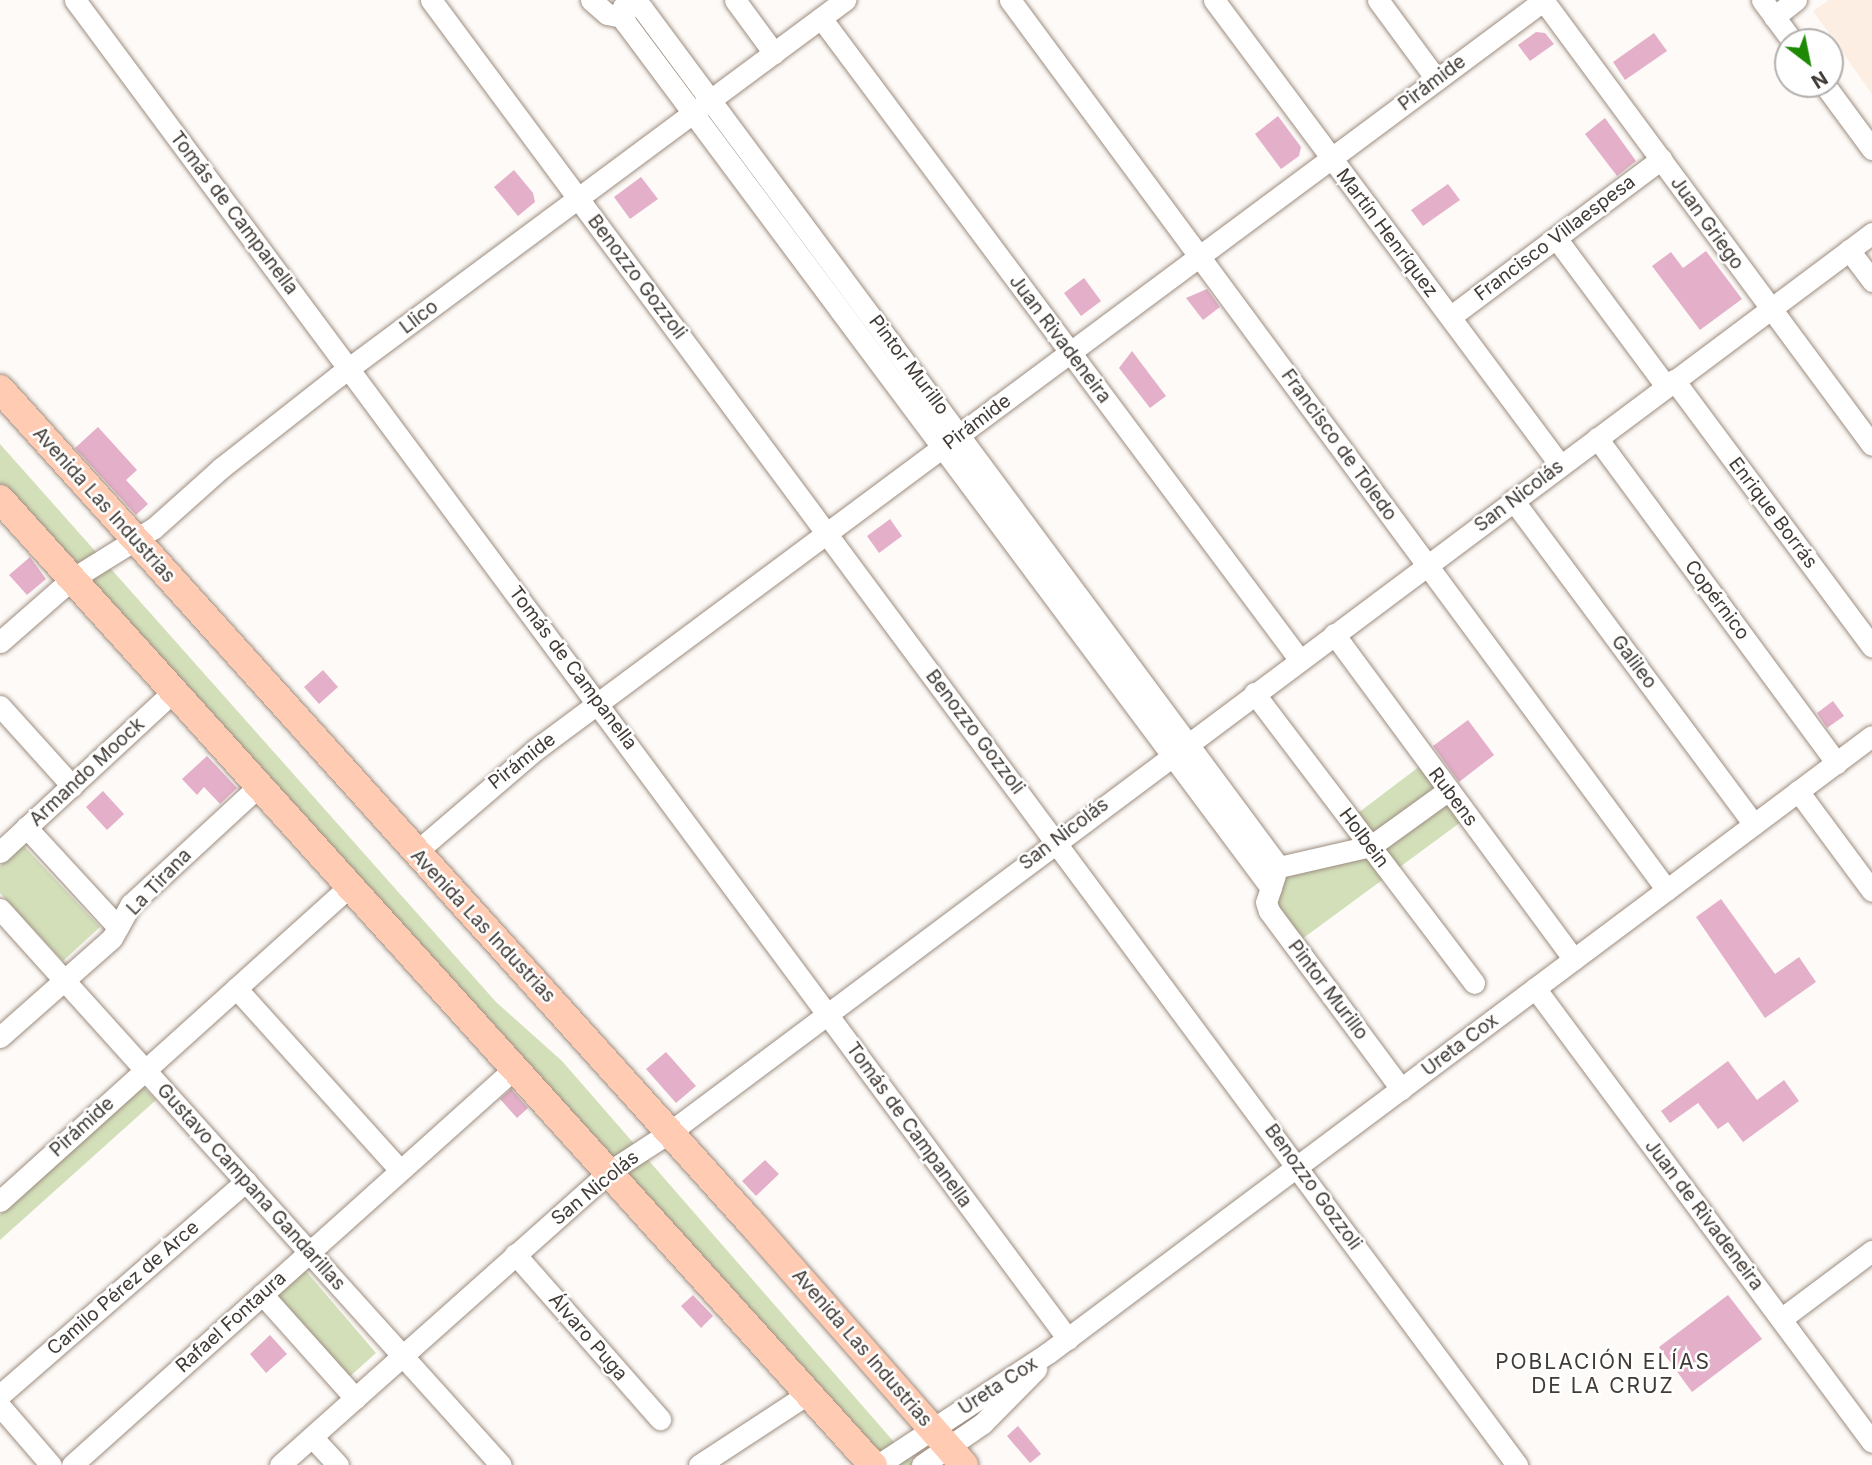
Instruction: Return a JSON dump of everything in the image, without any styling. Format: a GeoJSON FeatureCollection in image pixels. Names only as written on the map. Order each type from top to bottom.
{"type":"FeatureCollection","features":[{"type":"Feature","properties":{"kind":"main road","name":"Avenida Las Industrias"},"geometry":{"type":"LineString","coordinates":[[0,389],[670,1132],[948,1447]]}},
{"type":"Feature","properties":{"kind":"main road"},"geometry":{"type":"LineString","coordinates":[[0,499],[876,1465]]}},
{"type":"Feature","properties":{"kind":"street","name":"Tomás de Campanella"},"geometry":{"type":"LineString","coordinates":[[75,0],[599,703],[1068,1339]]}},
{"type":"Feature","properties":{"kind":"street","name":"Benozzo Gozzoli"},"geometry":{"type":"LineString","coordinates":[[431,0],[1517,1465]]}},
{"type":"Feature","properties":{"kind":"street","name":"Pintor Murillo"},"geometry":{"type":"LineString","coordinates":[[591,0],[607,13],[622,17],[942,447],[1179,749],[1279,867],[1271,888],[1269,911],[1401,1089]]}},
{"type":"Feature","properties":{"kind":"street"},"geometry":{"type":"LineString","coordinates":[[735,0],[774,53]]}},
{"type":"Feature","properties":{"kind":"street","name":"Llico"},"geometry":{"type":"LineString","coordinates":[[0,642],[72,579],[136,540],[249,445],[350,368],[845,0]]}},
{"type":"Feature","properties":{"kind":"street","name":"Francisco de Toledo"},"geometry":{"type":"LineString","coordinates":[[1010,0],[1667,890]]}},
{"type":"Feature","properties":{"kind":"street","name":"Martín Henríquez"},"geometry":{"type":"LineString","coordinates":[[1214,0],[1560,465]]}},
{"type":"Feature","properties":{"kind":"street"},"geometry":{"type":"LineString","coordinates":[[1378,0],[1437,80]]}},
{"type":"Feature","properties":{"kind":"street","name":"Pirámide"},"geometry":{"type":"LineString","coordinates":[[416,852],[507,771],[1544,0]]}},
{"type":"Feature","properties":{"kind":"street","name":"Juan Griego"},"geometry":{"type":"LineString","coordinates":[[1544,0],[1872,445]]}},
{"type":"Feature","properties":{"kind":"street"},"geometry":{"type":"LineString","coordinates":[[1783,28],[1768,8],[1796,0]]}},
{"type":"Feature","properties":{"kind":"street","name":"Pintor Murillo"},"geometry":{"type":"LineString","coordinates":[[622,17],[623,7],[638,5],[960,434],[1179,749],[1271,888]]}},
{"type":"Feature","properties":{"kind":"street","name":"Juan Rivadeneira"},"geometry":{"type":"LineString","coordinates":[[821,18],[1299,659]]}},
{"type":"Feature","properties":{"kind":"street"},"geometry":{"type":"LineString","coordinates":[[1834,98],[1872,149]]}},
{"type":"Feature","properties":{"kind":"street","name":"Francisco Villaespesa"},"geometry":{"type":"LineString","coordinates":[[1450,317],[1661,159]]}},
{"type":"Feature","properties":{"kind":"street"},"geometry":{"type":"LineString","coordinates":[[1556,238],[1675,380]]}},
{"type":"Feature","properties":{"kind":"street"},"geometry":{"type":"LineString","coordinates":[[1860,242],[1872,263]]}},
{"type":"Feature","properties":{"kind":"street"},"geometry":{"type":"LineString","coordinates":[[1860,242],[1872,281]]}},
{"type":"Feature","properties":{"kind":"street","name":"San Nicolás"},"geometry":{"type":"LineString","coordinates":[[280,1465],[610,1171],[670,1132],[826,1011],[1860,242]]}},
{"type":"Feature","properties":{"kind":"street","name":"Enrique Borrás"},"geometry":{"type":"LineString","coordinates":[[1675,380],[1872,629]]}},
{"type":"Feature","properties":{"kind":"street","name":"Enrique Borrás"},"geometry":{"type":"LineString","coordinates":[[1675,380],[1872,647]]}},
{"type":"Feature","properties":{"kind":"street","name":"Copérnico"},"geometry":{"type":"LineString","coordinates":[[1597,438],[1837,762]]}},
{"type":"Feature","properties":{"kind":"street","name":"Galileo"},"geometry":{"type":"LineString","coordinates":[[1513,500],[1755,824]]}},
{"type":"Feature","properties":{"kind":"street","name":"Rubens"},"geometry":{"type":"LineString","coordinates":[[1339,630],[1447,790],[1579,956]]}},
{"type":"Feature","properties":{"kind":"street","name":"Rubens"},"geometry":{"type":"LineString","coordinates":[[1339,630],[1579,956]]}},
{"type":"Feature","properties":{"kind":"street","name":"Armando Moock"},"geometry":{"type":"LineString","coordinates":[[0,852],[174,691]]}},
{"type":"Feature","properties":{"kind":"street","name":"Holbein"},"geometry":{"type":"LineString","coordinates":[[1254,693],[1468,987]]}},
{"type":"Feature","properties":{"kind":"street"},"geometry":{"type":"LineString","coordinates":[[0,706],[72,786]]}},
{"type":"Feature","properties":{"kind":"street","name":"Ureta Cox"},"geometry":{"type":"LineString","coordinates":[[922,1465],[948,1447],[1048,1353],[1872,736]]}},
{"type":"Feature","properties":{"kind":"street","name":"La Tirana"},"geometry":{"type":"LineString","coordinates":[[0,1037],[118,927],[131,904],[260,785]]}},
{"type":"Feature","properties":{"kind":"street"},"geometry":{"type":"LineString","coordinates":[[1279,867],[1367,847],[1447,790]]}},
{"type":"Feature","properties":{"kind":"street"},"geometry":{"type":"LineString","coordinates":[[1798,792],[1872,891]]}},
{"type":"Feature","properties":{"kind":"street"},"geometry":{"type":"LineString","coordinates":[[26,827],[118,927]]}},
{"type":"Feature","properties":{"kind":"street","name":"Pirámide"},"geometry":{"type":"LineString","coordinates":[[0,1201],[351,885]]}},
{"type":"Feature","properties":{"kind":"street","name":"Gustavo Campana Gandarillas"},"geometry":{"type":"LineString","coordinates":[[0,909],[501,1465]]}},
{"type":"Feature","properties":{"kind":"street"},"geometry":{"type":"LineString","coordinates":[[236,988],[400,1170]]}},
{"type":"Feature","properties":{"kind":"street","name":"Juan de Rivadeneira"},"geometry":{"type":"LineString","coordinates":[[1535,988],[1872,1442]]}},
{"type":"Feature","properties":{"kind":"street","name":"Rafael Fontaura"},"geometry":{"type":"LineString","coordinates":[[72,1465],[515,1068]]}},
{"type":"Feature","properties":{"kind":"street","name":"Camilo Pérez de Arce"},"geometry":{"type":"LineString","coordinates":[[0,1395],[246,1181]]}},
{"type":"Feature","properties":{"kind":"street"},"geometry":{"type":"LineString","coordinates":[[1781,1319],[1872,1251]]}},
{"type":"Feature","properties":{"kind":"street","name":"Álvaro Puga"},"geometry":{"type":"LineString","coordinates":[[515,1254],[660,1419]]}},
{"type":"Feature","properties":{"kind":"street"},"geometry":{"type":"LineString","coordinates":[[262,1294],[355,1398]]}},
{"type":"Feature","properties":{"kind":"street"},"geometry":{"type":"LineString","coordinates":[[699,1465],[809,1393]]}},
{"type":"Feature","properties":{"kind":"street"},"geometry":{"type":"LineString","coordinates":[[0,1406],[51,1465]]}},
{"type":"Feature","properties":{"kind":"street"},"geometry":{"type":"LineString","coordinates":[[312,1437],[338,1465]]}},
{"type":"Feature","properties":{"kind":"street","name":"Ureta Cox"},"geometry":{"type":"LineString","coordinates":[[876,1465],[948,1447]]}},
{"type":"Feature","properties":{"kind":"shaded area"},"geometry":{"type":"Polygon","coordinates":[[[1829,0],[1872,0],[1872,94],[1844,55],[1844,28],[1825,28],[1813,11],[1829,0]]]}},
{"type":"Feature","properties":{"kind":"green space"},"geometry":{"type":"Polygon","coordinates":[[[0,444],[496,1002],[562,1061],[914,1465],[881,1465],[0,487],[0,444]]]}},
{"type":"Feature","properties":{"kind":"green space"},"geometry":{"type":"Polygon","coordinates":[[[1424,763],[1441,786],[1370,838],[1354,816],[1424,763]]]}},
{"type":"Feature","properties":{"kind":"green space"},"geometry":{"type":"Polygon","coordinates":[[[1446,794],[1465,819],[1298,942],[1271,904],[1282,868],[1369,852],[1446,794]]]}},
{"type":"Feature","properties":{"kind":"green space"},"geometry":{"type":"Polygon","coordinates":[[[22,844],[100,927],[63,961],[0,893],[0,866],[22,844]]]}},
{"type":"Feature","properties":{"kind":"green space"},"geometry":{"type":"Polygon","coordinates":[[[143,1087],[156,1100],[0,1240],[0,1215],[143,1087]]]}},
{"type":"Feature","properties":{"kind":"green space"},"geometry":{"type":"Polygon","coordinates":[[[305,1270],[376,1353],[338,1387],[265,1305],[305,1270]]]}},
{"type":"Feature","properties":{"kind":"building"},"geometry":{"type":"Polygon","coordinates":[[[1536,32],[1545,33],[1554,44],[1530,61],[1518,45],[1536,32]]]}},
{"type":"Feature","properties":{"kind":"building"},"geometry":{"type":"Polygon","coordinates":[[[1654,33],[1667,51],[1625,80],[1613,62],[1654,33]]]}},
{"type":"Feature","properties":{"kind":"building"},"geometry":{"type":"Polygon","coordinates":[[[1278,116],[1301,147],[1299,156],[1281,169],[1255,134],[1278,116]]]}},
{"type":"Feature","properties":{"kind":"building"},"geometry":{"type":"Polygon","coordinates":[[[1605,118],[1636,161],[1617,176],[1585,134],[1605,118]]]}},
{"type":"Feature","properties":{"kind":"building"},"geometry":{"type":"Polygon","coordinates":[[[514,170],[533,193],[535,202],[518,216],[494,187],[514,170]]]}},
{"type":"Feature","properties":{"kind":"building"},"geometry":{"type":"Polygon","coordinates":[[[641,177],[658,199],[630,219],[614,197],[641,177]]]}},
{"type":"Feature","properties":{"kind":"building"},"geometry":{"type":"Polygon","coordinates":[[[1448,184],[1460,200],[1423,226],[1411,210],[1448,184]]]}},
{"type":"Feature","properties":{"kind":"building"},"geometry":{"type":"Polygon","coordinates":[[[1706,251],[1742,299],[1700,330],[1652,266],[1671,252],[1683,268],[1706,251]]]}},
{"type":"Feature","properties":{"kind":"building"},"geometry":{"type":"Polygon","coordinates":[[[1084,278],[1101,301],[1081,316],[1064,293],[1084,278]]]}},
{"type":"Feature","properties":{"kind":"building"},"geometry":{"type":"Polygon","coordinates":[[[1207,289],[1220,307],[1203,320],[1186,298],[1207,289]]]}},
{"type":"Feature","properties":{"kind":"building"},"geometry":{"type":"Polygon","coordinates":[[[1132,351],[1166,396],[1150,408],[1119,368],[1132,351]]]}},
{"type":"Feature","properties":{"kind":"building"},"geometry":{"type":"Polygon","coordinates":[[[98,427],[137,470],[126,480],[148,504],[136,515],[75,448],[98,427]]]}},
{"type":"Feature","properties":{"kind":"building"},"geometry":{"type":"Polygon","coordinates":[[[890,519],[902,536],[879,553],[867,536],[890,519]]]}},
{"type":"Feature","properties":{"kind":"building"},"geometry":{"type":"Polygon","coordinates":[[[30,557],[46,579],[27,595],[9,575],[30,557]]]}},
{"type":"Feature","properties":{"kind":"building"},"geometry":{"type":"Polygon","coordinates":[[[323,670],[338,687],[319,704],[304,687],[323,670]]]}},
{"type":"Feature","properties":{"kind":"building"},"geometry":{"type":"Polygon","coordinates":[[[1833,701],[1844,716],[1827,728],[1817,713],[1833,701]]]}},
{"type":"Feature","properties":{"kind":"building"},"geometry":{"type":"Polygon","coordinates":[[[1468,720],[1494,755],[1459,782],[1433,746],[1468,720]]]}},
{"type":"Feature","properties":{"kind":"building"},"geometry":{"type":"Polygon","coordinates":[[[207,756],[237,788],[220,804],[204,787],[197,795],[182,779],[207,756]]]}},
{"type":"Feature","properties":{"kind":"building"},"geometry":{"type":"Polygon","coordinates":[[[103,791],[124,814],[107,830],[86,807],[103,791]]]}},
{"type":"Feature","properties":{"kind":"building"},"geometry":{"type":"Polygon","coordinates":[[[1721,899],[1775,974],[1799,957],[1816,982],[1765,1018],[1696,917],[1721,899]]]}},
{"type":"Feature","properties":{"kind":"building"},"geometry":{"type":"Polygon","coordinates":[[[666,1052],[696,1086],[676,1103],[646,1069],[666,1052]]]}},
{"type":"Feature","properties":{"kind":"building"},"geometry":{"type":"Polygon","coordinates":[[[1728,1061],[1757,1100],[1784,1080],[1799,1101],[1743,1142],[1728,1122],[1718,1129],[1698,1103],[1670,1123],[1661,1111],[1728,1061]]]}},
{"type":"Feature","properties":{"kind":"building"},"geometry":{"type":"Polygon","coordinates":[[[511,1089],[528,1108],[517,1118],[500,1099],[511,1089]]]}},
{"type":"Feature","properties":{"kind":"building"},"geometry":{"type":"Polygon","coordinates":[[[765,1160],[779,1174],[756,1196],[742,1181],[765,1160]]]}},
{"type":"Feature","properties":{"kind":"building"},"geometry":{"type":"Polygon","coordinates":[[[693,1295],[713,1316],[701,1328],[681,1306],[693,1295]]]}},
{"type":"Feature","properties":{"kind":"building"},"geometry":{"type":"Polygon","coordinates":[[[1728,1295],[1762,1339],[1692,1392],[1659,1347],[1728,1295]]]}},
{"type":"Feature","properties":{"kind":"building"},"geometry":{"type":"Polygon","coordinates":[[[270,1335],[287,1354],[266,1373],[250,1354],[270,1335]]]}},
{"type":"Feature","properties":{"kind":"building"},"geometry":{"type":"Polygon","coordinates":[[[1018,1426],[1041,1454],[1030,1463],[1007,1436],[1018,1426]]]}},
{"type":"Feature","properties":{"kind":"district","name":"POBLACIÓN ELÍAS DE LA CRUZ"},"geometry":{"type":"Point","coordinates":[1603,1374]}}]}
